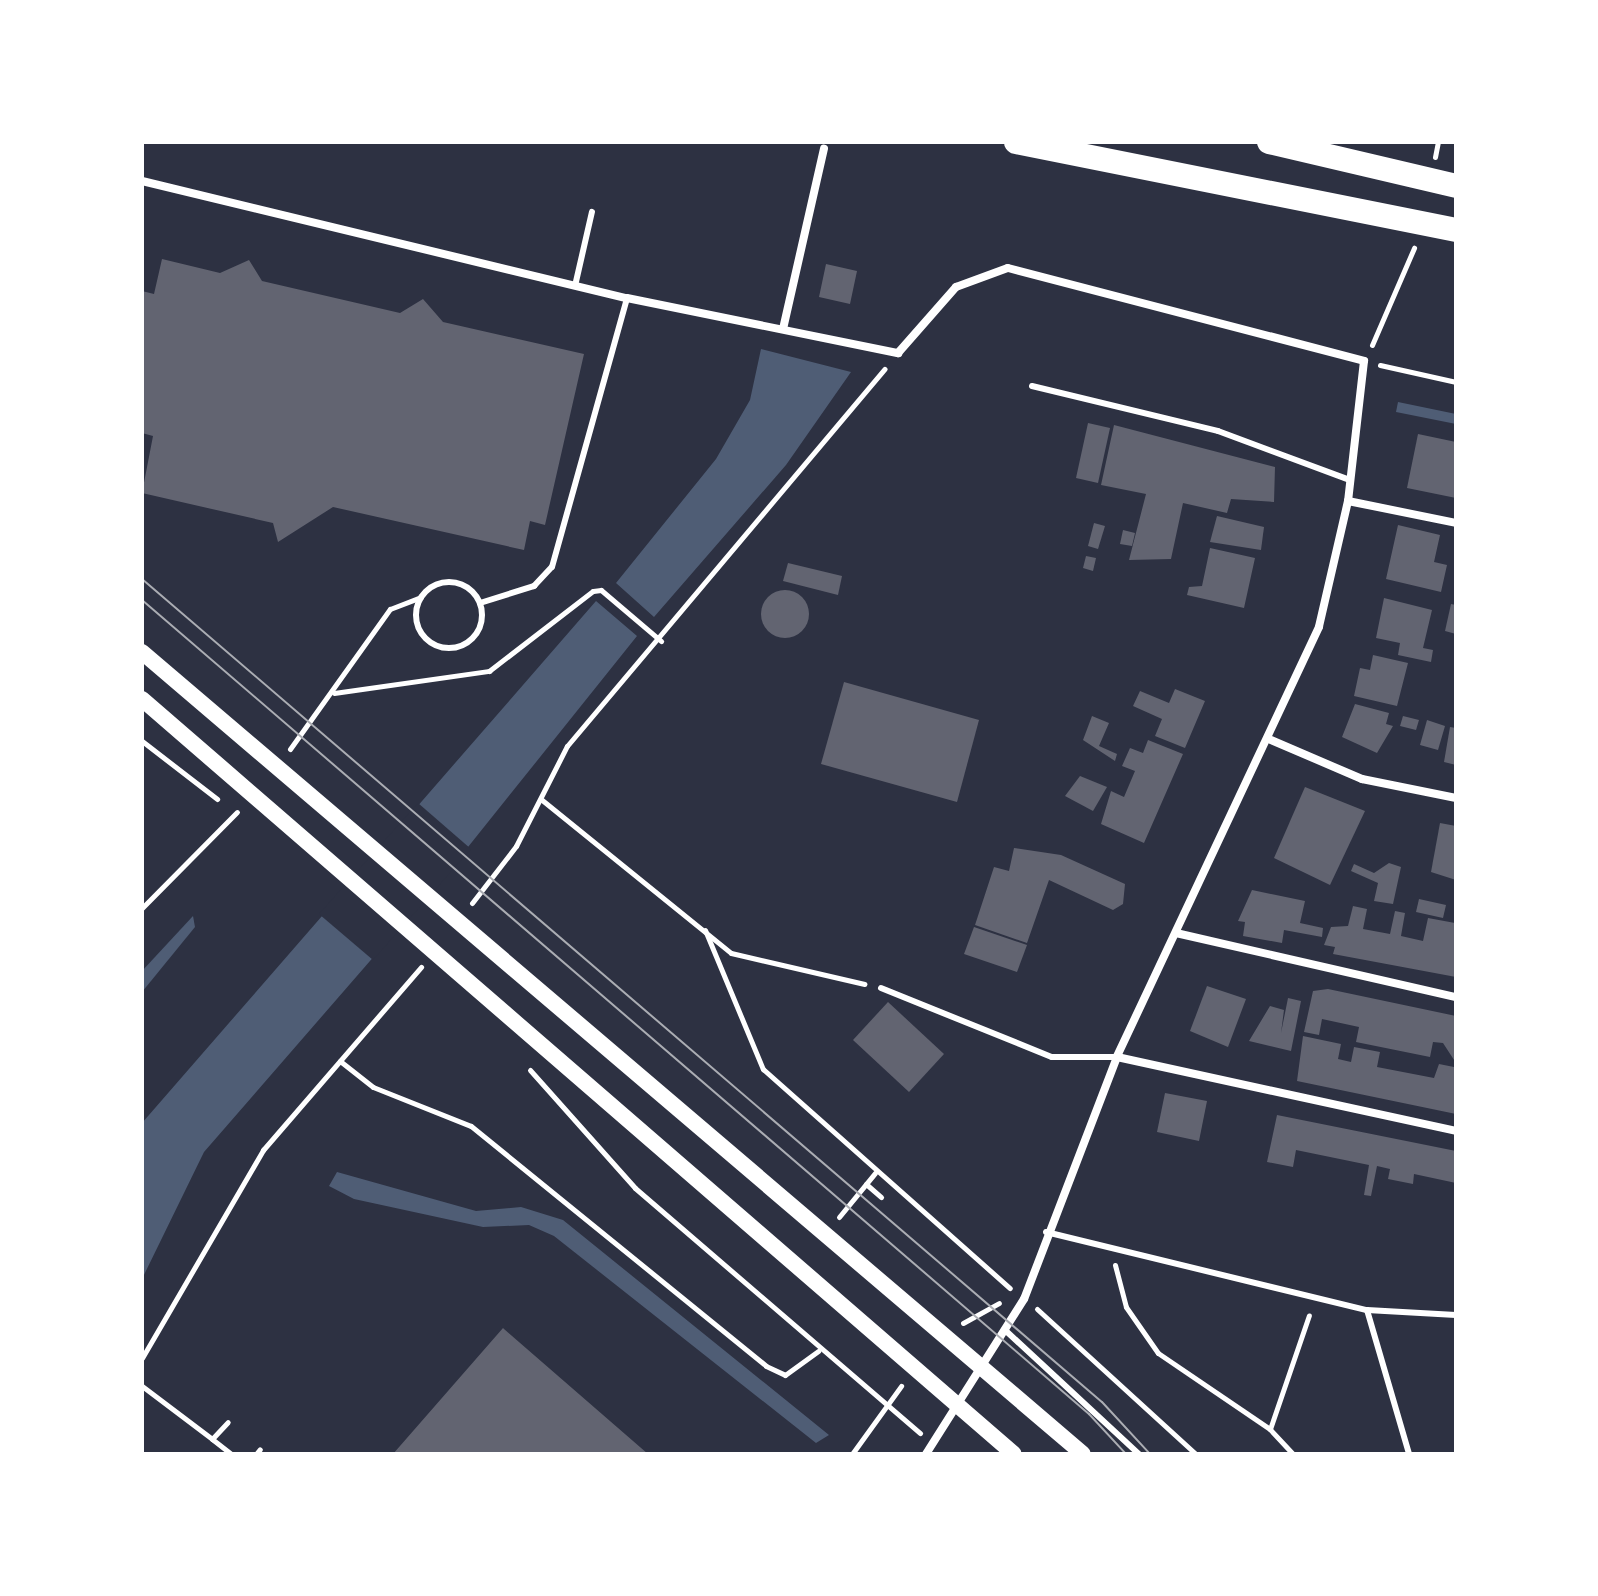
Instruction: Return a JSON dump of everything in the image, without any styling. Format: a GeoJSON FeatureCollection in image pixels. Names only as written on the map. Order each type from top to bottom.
{"type":"FeatureCollection","features":[{"type":"Feature","properties":{"kind":"highway"},"geometry":{"type":"LineString","coordinates":[[1016,142],[1456,230]]}},
{"type":"Feature","properties":{"kind":"highway"},"geometry":{"type":"LineString","coordinates":[[1269,142],[1456,186]]}},
{"type":"Feature","properties":{"kind":"main road"},"geometry":{"type":"LineString","coordinates":[[142,652],[544,1002],[1083,1454]]}},
{"type":"Feature","properties":{"kind":"main road"},"geometry":{"type":"LineString","coordinates":[[142,699],[1014,1454]]}},
{"type":"Feature","properties":{"kind":"street"},"geometry":{"type":"LineString","coordinates":[[783,329],[824,149]]}},
{"type":"Feature","properties":{"kind":"street"},"geometry":{"type":"LineString","coordinates":[[142,181],[627,298],[898,353],[956,287],[1008,268],[1364,361],[1348,501],[1319,627],[1271,740],[1117,1057],[1046,1232],[1024,1299],[926,1454]]}},
{"type":"Feature","properties":{"kind":"street"},"geometry":{"type":"LineString","coordinates":[[1348,501],[1456,523]]}},
{"type":"Feature","properties":{"kind":"street"},"geometry":{"type":"LineString","coordinates":[[1271,740],[1362,779],[1456,798]]}},
{"type":"Feature","properties":{"kind":"street"},"geometry":{"type":"LineString","coordinates":[[1176,933],[1456,997]]}},
{"type":"Feature","properties":{"kind":"street"},"geometry":{"type":"LineString","coordinates":[[1117,1057],[1456,1131]]}},
{"type":"Feature","properties":{"kind":"lane"},"geometry":{"type":"LineString","coordinates":[[575,286],[592,212]]}},
{"type":"Feature","properties":{"kind":"lane"},"geometry":{"type":"LineString","coordinates":[[480,603],[534,586],[552,567],[627,298]]}},
{"type":"Feature","properties":{"kind":"lane"},"geometry":{"type":"LineString","coordinates":[[1032,386],[1218,431],[1350,480]]}},
{"type":"Feature","properties":{"kind":"lane"},"geometry":{"type":"LineString","coordinates":[[437,584],[467,587],[480,603],[482,624],[461,646],[441,648],[418,628],[417,607],[437,584]]}},
{"type":"Feature","properties":{"kind":"lane"},"geometry":{"type":"LineString","coordinates":[[881,988],[1052,1057],[1117,1057]]}},
{"type":"Feature","properties":{"kind":"lane"},"geometry":{"type":"LineString","coordinates":[[1046,1232],[1111,1253],[1367,1310],[1456,1315]]}},
{"type":"Feature","properties":{"kind":"lane"},"geometry":{"type":"LineString","coordinates":[[1367,1310],[1409,1454]]}},
{"type":"Feature","properties":{"kind":"lane"},"geometry":{"type":"LineString","coordinates":[[1005,1330],[1139,1454]]}},
{"type":"Feature","properties":{"kind":"path"},"geometry":{"type":"LineString","coordinates":[[1410,267],[1364,361],[1456,382]]}},
{"type":"Feature","properties":{"kind":"path"},"geometry":{"type":"LineString","coordinates":[[469,906],[542,800],[567,746],[661,641],[898,353]]}},
{"type":"Feature","properties":{"kind":"path"},"geometry":{"type":"LineString","coordinates":[[333,693],[489,671],[593,591],[601,590],[661,641]]}},
{"type":"Feature","properties":{"kind":"path"},"geometry":{"type":"LineString","coordinates":[[142,741],[217,799]]}},
{"type":"Feature","properties":{"kind":"path"},"geometry":{"type":"LineString","coordinates":[[542,800],[731,953],[881,988]]}},
{"type":"Feature","properties":{"kind":"path"},"geometry":{"type":"LineString","coordinates":[[705,930],[763,1069],[875,1173],[1024,1299],[1196,1454]]}},
{"type":"Feature","properties":{"kind":"path"},"geometry":{"type":"LineString","coordinates":[[142,1358],[263,1150],[431,955]]}},
{"type":"Feature","properties":{"kind":"path"},"geometry":{"type":"LineString","coordinates":[[340,1061],[373,1087],[471,1126],[766,1366],[785,1375],[818,1351]]}},
{"type":"Feature","properties":{"kind":"path"},"geometry":{"type":"LineString","coordinates":[[522,1062],[609,1163],[818,1351],[932,1443]]}},
{"type":"Feature","properties":{"kind":"path"},"geometry":{"type":"LineString","coordinates":[[839,1217],[875,1173]]}},
{"type":"Feature","properties":{"kind":"path"},"geometry":{"type":"LineString","coordinates":[[866,1184],[881,1197]]}},
{"type":"Feature","properties":{"kind":"path"},"geometry":{"type":"LineString","coordinates":[[1111,1253],[1126,1307],[1158,1353],[1270,1429],[1293,1454]]}},
{"type":"Feature","properties":{"kind":"path"},"geometry":{"type":"LineString","coordinates":[[1270,1429],[1315,1299]]}},
{"type":"Feature","properties":{"kind":"path"},"geometry":{"type":"LineString","coordinates":[[142,1386],[231,1454]]}},
{"type":"Feature","properties":{"kind":"path"},"geometry":{"type":"LineString","coordinates":[[212,1439],[228,1422]]}},
{"type":"Feature","properties":{"kind":"water"},"geometry":{"type":"Polygon","coordinates":[[[761,349],[851,372],[786,465],[654,617],[616,583],[716,459],[750,400],[761,349]]]}},
{"type":"Feature","properties":{"kind":"water"},"geometry":{"type":"Polygon","coordinates":[[[1398,402],[1456,414],[1456,424],[1396,412],[1398,402]]]}},
{"type":"Feature","properties":{"kind":"water"},"geometry":{"type":"Polygon","coordinates":[[[596,601],[637,636],[456,862],[204,1152],[142,1279],[142,1123],[596,601]]]}},
{"type":"Feature","properties":{"kind":"water"},"geometry":{"type":"Polygon","coordinates":[[[193,916],[195,927],[142,992],[142,971],[193,916]]]}},
{"type":"Feature","properties":{"kind":"water"},"geometry":{"type":"Polygon","coordinates":[[[337,1172],[476,1211],[521,1207],[563,1220],[829,1435],[816,1443],[554,1236],[529,1225],[483,1227],[354,1199],[329,1186],[337,1172]]]}},
{"type":"Feature","properties":{"kind":"pier"},"geometry":{"type":"Polygon","coordinates":[[[418,803],[471,849],[373,960],[319,914],[418,803]]]}},
{"type":"Feature","properties":{"kind":"building"},"geometry":{"type":"Polygon","coordinates":[[[162,259],[220,273],[249,260],[262,281],[400,313],[423,299],[443,322],[584,354],[545,525],[530,521],[524,550],[333,507],[278,542],[273,523],[142,493],[153,436],[142,433],[142,291],[154,294],[162,259]]]}},
{"type":"Feature","properties":{"kind":"building"},"geometry":{"type":"Polygon","coordinates":[[[826,264],[857,271],[850,304],[819,297],[826,264]]]}},
{"type":"Feature","properties":{"kind":"building"},"geometry":{"type":"Polygon","coordinates":[[[1088,423],[1110,428],[1098,483],[1076,478],[1088,423]]]}},
{"type":"Feature","properties":{"kind":"building"},"geometry":{"type":"Polygon","coordinates":[[[1114,425],[1275,467],[1274,502],[1231,499],[1227,513],[1183,503],[1171,559],[1129,560],[1146,494],[1101,485],[1114,425]]]}},
{"type":"Feature","properties":{"kind":"building"},"geometry":{"type":"Polygon","coordinates":[[[1418,434],[1456,442],[1456,498],[1407,488],[1418,434]]]}},
{"type":"Feature","properties":{"kind":"building"},"geometry":{"type":"Polygon","coordinates":[[[1217,516],[1264,527],[1261,550],[1210,542],[1217,516]]]}},
{"type":"Feature","properties":{"kind":"building"},"geometry":{"type":"Polygon","coordinates":[[[1094,523],[1105,526],[1098,549],[1088,546],[1094,523]]]}},
{"type":"Feature","properties":{"kind":"building"},"geometry":{"type":"Polygon","coordinates":[[[1398,525],[1440,535],[1434,562],[1447,565],[1441,592],[1386,579],[1398,525]]]}},
{"type":"Feature","properties":{"kind":"building"},"geometry":{"type":"Polygon","coordinates":[[[1123,530],[1135,533],[1132,546],[1120,544],[1123,530]]]}},
{"type":"Feature","properties":{"kind":"building"},"geometry":{"type":"Polygon","coordinates":[[[1210,548],[1255,558],[1244,608],[1187,595],[1189,587],[1202,586],[1210,548]]]}},
{"type":"Feature","properties":{"kind":"building"},"geometry":{"type":"Polygon","coordinates":[[[1086,556],[1096,558],[1093,571],[1083,568],[1086,556]]]}},
{"type":"Feature","properties":{"kind":"building"},"geometry":{"type":"Polygon","coordinates":[[[788,563],[842,576],[838,595],[783,581],[788,563]]]}},
{"type":"Feature","properties":{"kind":"building"},"geometry":{"type":"Polygon","coordinates":[[[785,590],[802,597],[809,614],[802,631],[785,638],[768,631],[761,614],[768,597],[785,590]]]}},
{"type":"Feature","properties":{"kind":"building"},"geometry":{"type":"Polygon","coordinates":[[[1384,598],[1432,610],[1423,648],[1433,650],[1431,662],[1398,655],[1400,643],[1376,638],[1384,598]]]}},
{"type":"Feature","properties":{"kind":"building"},"geometry":{"type":"Polygon","coordinates":[[[1451,604],[1456,605],[1456,634],[1445,631],[1451,604]]]}},
{"type":"Feature","properties":{"kind":"building"},"geometry":{"type":"Polygon","coordinates":[[[1373,655],[1408,663],[1397,706],[1354,696],[1360,668],[1370,670],[1373,655]]]}},
{"type":"Feature","properties":{"kind":"building"},"geometry":{"type":"Polygon","coordinates":[[[844,682],[979,720],[957,802],[821,764],[844,682]]]}},
{"type":"Feature","properties":{"kind":"building"},"geometry":{"type":"Polygon","coordinates":[[[1175,689],[1205,701],[1185,748],[1155,736],[1162,719],[1133,706],[1140,691],[1169,703],[1175,689]]]}},
{"type":"Feature","properties":{"kind":"building"},"geometry":{"type":"Polygon","coordinates":[[[1355,704],[1389,713],[1386,724],[1393,726],[1377,753],[1342,737],[1355,704]]]}},
{"type":"Feature","properties":{"kind":"building"},"geometry":{"type":"Polygon","coordinates":[[[1092,716],[1109,723],[1099,746],[1117,754],[1115,761],[1083,740],[1092,716]]]}},
{"type":"Feature","properties":{"kind":"building"},"geometry":{"type":"Polygon","coordinates":[[[1403,716],[1419,720],[1416,730],[1400,726],[1403,716]]]}},
{"type":"Feature","properties":{"kind":"building"},"geometry":{"type":"Polygon","coordinates":[[[1427,720],[1445,726],[1438,750],[1420,745],[1427,720]]]}},
{"type":"Feature","properties":{"kind":"building"},"geometry":{"type":"Polygon","coordinates":[[[1450,727],[1456,728],[1456,765],[1444,762],[1450,727]]]}},
{"type":"Feature","properties":{"kind":"building"},"geometry":{"type":"Polygon","coordinates":[[[1148,740],[1183,754],[1144,843],[1101,824],[1111,791],[1124,797],[1135,771],[1122,766],[1130,748],[1143,753],[1148,740]]]}},
{"type":"Feature","properties":{"kind":"building"},"geometry":{"type":"Polygon","coordinates":[[[1080,776],[1107,787],[1093,811],[1065,796],[1080,776]]]}},
{"type":"Feature","properties":{"kind":"building"},"geometry":{"type":"Polygon","coordinates":[[[1305,787],[1365,811],[1330,885],[1274,858],[1305,787]]]}},
{"type":"Feature","properties":{"kind":"building"},"geometry":{"type":"Polygon","coordinates":[[[1440,823],[1456,826],[1456,880],[1431,872],[1440,823]]]}},
{"type":"Feature","properties":{"kind":"building"},"geometry":{"type":"Polygon","coordinates":[[[1014,848],[1061,855],[1125,884],[1123,904],[1113,910],[1049,880],[1027,943],[975,925],[994,867],[1009,871],[1014,848]]]}},
{"type":"Feature","properties":{"kind":"building"},"geometry":{"type":"Polygon","coordinates":[[[1389,863],[1401,867],[1393,904],[1374,901],[1378,883],[1351,871],[1354,864],[1374,873],[1389,863]]]}},
{"type":"Feature","properties":{"kind":"building"},"geometry":{"type":"Polygon","coordinates":[[[1252,890],[1305,901],[1300,923],[1323,928],[1322,937],[1284,930],[1282,943],[1243,936],[1245,922],[1238,921],[1252,890]]]}},
{"type":"Feature","properties":{"kind":"building"},"geometry":{"type":"Polygon","coordinates":[[[1419,899],[1446,905],[1443,918],[1416,912],[1419,899]]]}},
{"type":"Feature","properties":{"kind":"building"},"geometry":{"type":"Polygon","coordinates":[[[1353,906],[1367,909],[1363,929],[1390,934],[1395,911],[1405,913],[1401,936],[1423,941],[1428,918],[1455,923],[1456,977],[1333,954],[1335,947],[1324,945],[1331,927],[1348,926],[1353,906]]]}},
{"type":"Feature","properties":{"kind":"building"},"geometry":{"type":"Polygon","coordinates":[[[974,927],[1027,945],[1017,972],[964,954],[974,927]]]}},
{"type":"Feature","properties":{"kind":"building"},"geometry":{"type":"Polygon","coordinates":[[[1207,986],[1246,999],[1228,1047],[1190,1031],[1207,986]]]}},
{"type":"Feature","properties":{"kind":"building"},"geometry":{"type":"Polygon","coordinates":[[[1328,989],[1456,1016],[1456,1063],[1443,1043],[1433,1042],[1430,1057],[1356,1042],[1359,1027],[1322,1019],[1319,1035],[1304,1032],[1313,991],[1328,989]]]}},
{"type":"Feature","properties":{"kind":"building"},"geometry":{"type":"Polygon","coordinates":[[[1288,998],[1301,1001],[1291,1051],[1249,1041],[1270,1006],[1284,1010],[1281,1033],[1288,998]]]}},
{"type":"Feature","properties":{"kind":"building"},"geometry":{"type":"Polygon","coordinates":[[[888,1002],[944,1054],[909,1092],[853,1040],[888,1002]]]}},
{"type":"Feature","properties":{"kind":"building"},"geometry":{"type":"Polygon","coordinates":[[[1303,1036],[1341,1044],[1338,1059],[1351,1062],[1354,1047],[1380,1052],[1377,1067],[1434,1078],[1439,1064],[1454,1067],[1456,1114],[1297,1081],[1303,1036]]]}},
{"type":"Feature","properties":{"kind":"building"},"geometry":{"type":"Polygon","coordinates":[[[1165,1093],[1207,1101],[1199,1141],[1157,1132],[1165,1093]]]}},
{"type":"Feature","properties":{"kind":"building"},"geometry":{"type":"Polygon","coordinates":[[[1277,1115],[1456,1151],[1456,1183],[1414,1174],[1413,1184],[1388,1179],[1390,1169],[1377,1166],[1371,1196],[1364,1195],[1369,1165],[1296,1150],[1293,1167],[1267,1162],[1277,1115]]]}},
{"type":"Feature","properties":{"kind":"building"},"geometry":{"type":"Polygon","coordinates":[[[504,1329],[648,1454],[393,1454],[504,1329]]]}},
{"type":"Feature","properties":{"kind":"tram line"},"geometry":{"type":"LineString","coordinates":[[142,579],[1102,1402],[1150,1454]]}},
{"type":"Feature","properties":{"kind":"tram line"},"geometry":{"type":"LineString","coordinates":[[142,600],[1089,1414],[1126,1454]]}}]}
